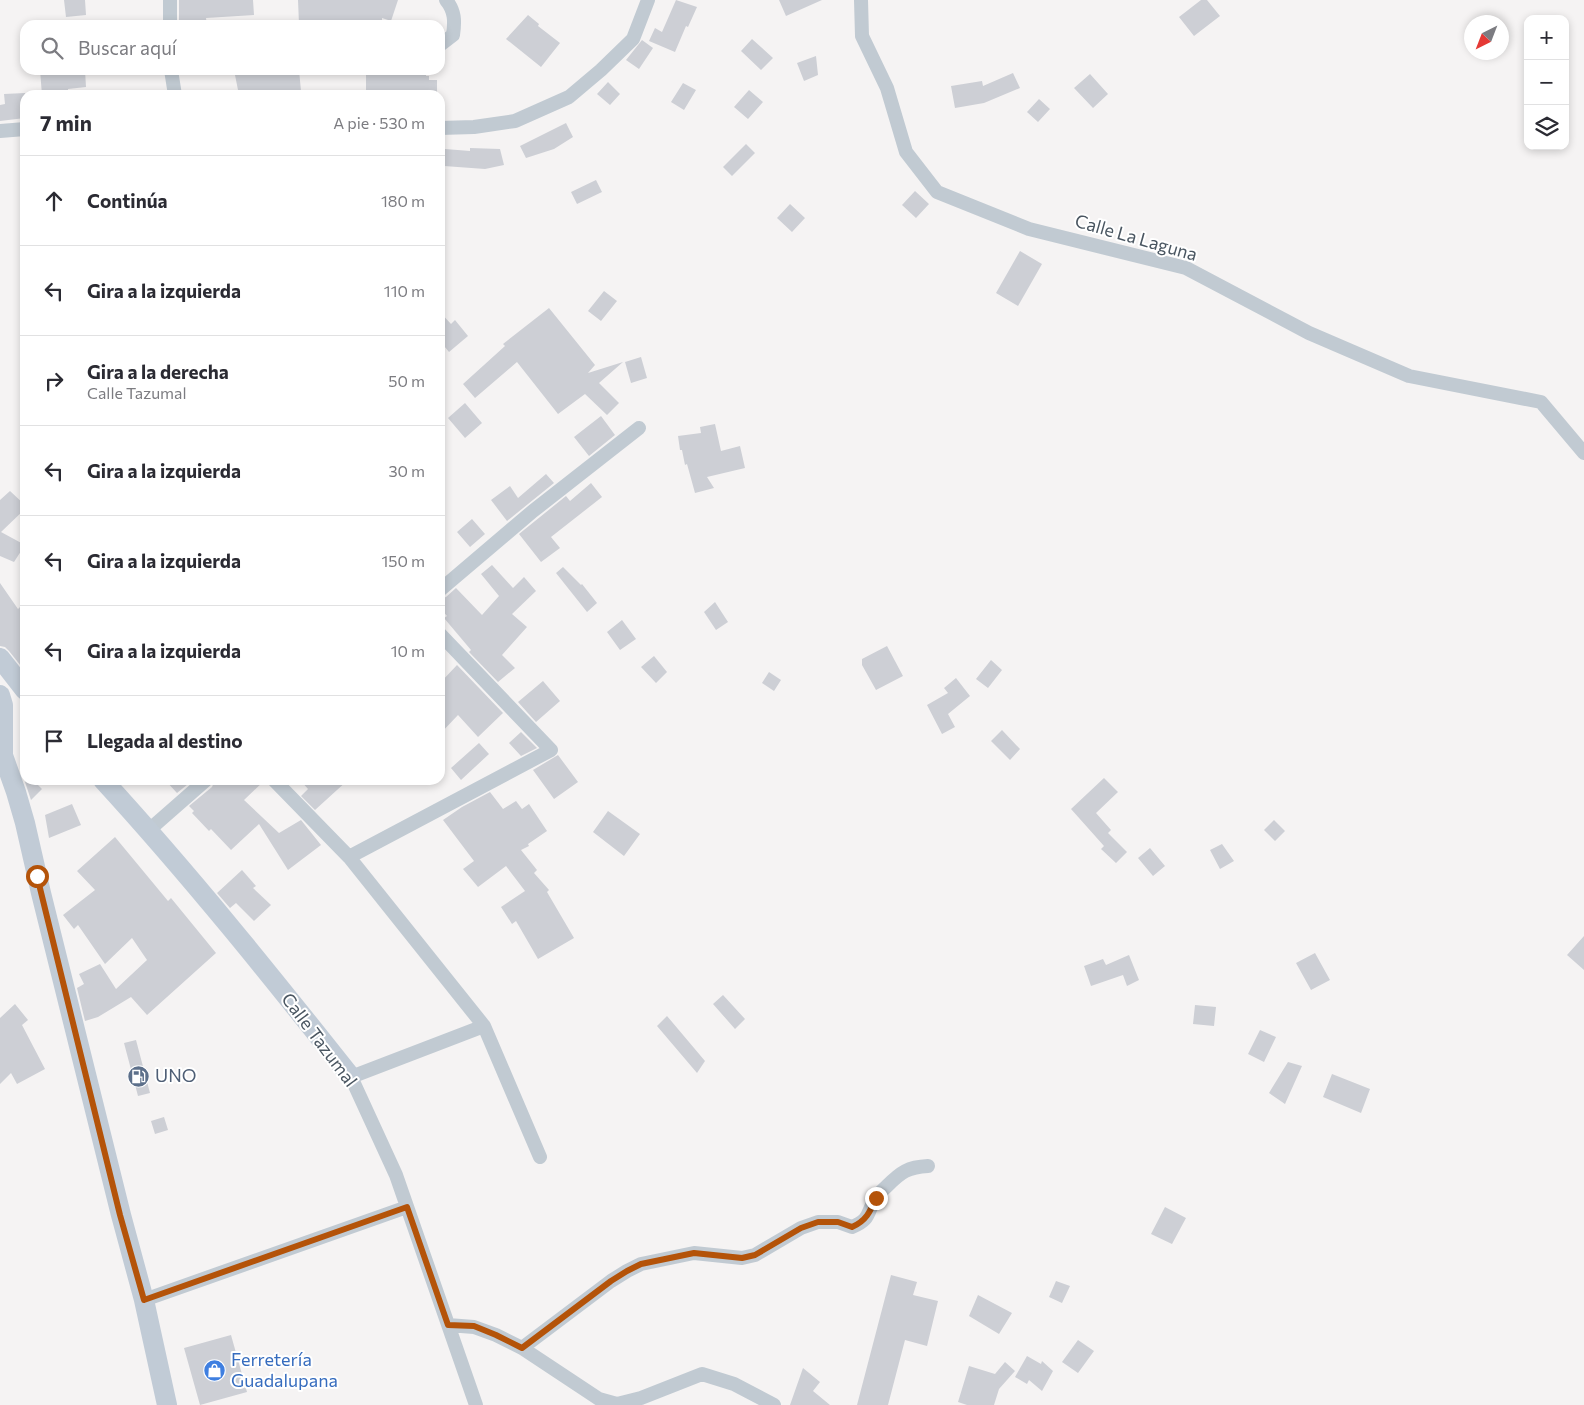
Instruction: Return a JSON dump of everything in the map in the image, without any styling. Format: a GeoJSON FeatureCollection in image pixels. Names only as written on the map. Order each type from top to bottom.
{"type":"FeatureCollection","features":[{"type":"Feature","properties":{"kind":"main road"},"geometry":{"type":"LineString","coordinates":[[0,658],[20,684]]}},
{"type":"Feature","properties":{"kind":"main road"},"geometry":{"type":"LineString","coordinates":[[0,695],[3,705],[2,751],[25,823],[120,1215],[144,1300],[167,1405]]}},
{"type":"Feature","properties":{"kind":"main road","name":"Calle Tazumal"},"geometry":{"type":"LineString","coordinates":[[107,785],[149,830],[259,961],[351,1077]]}},
{"type":"Feature","properties":{"kind":"street"},"geometry":{"type":"LineString","coordinates":[[170,0],[170,20]]}},
{"type":"Feature","properties":{"kind":"street"},"geometry":{"type":"LineString","coordinates":[[445,42],[452,35],[455,24],[453,8],[446,0]]}},
{"type":"Feature","properties":{"kind":"street"},"geometry":{"type":"LineString","coordinates":[[445,128],[474,127],[515,121],[569,97],[633,39],[648,0]]}},
{"type":"Feature","properties":{"kind":"street","name":"Calle La Laguna"},"geometry":{"type":"LineString","coordinates":[[861,0],[862,36],[887,88],[906,152],[938,192],[1029,229],[1186,268],[1309,332],[1409,376],[1541,402],[1584,453]]}},
{"type":"Feature","properties":{"kind":"street"},"geometry":{"type":"LineString","coordinates":[[172,75],[174,90]]}},
{"type":"Feature","properties":{"kind":"street"},"geometry":{"type":"LineString","coordinates":[[0,131],[20,129]]}},
{"type":"Feature","properties":{"kind":"street"},"geometry":{"type":"LineString","coordinates":[[445,586],[533,511],[639,428]]}},
{"type":"Feature","properties":{"kind":"street"},"geometry":{"type":"LineString","coordinates":[[349,857],[551,750],[445,639]]}},
{"type":"Feature","properties":{"kind":"street"},"geometry":{"type":"LineString","coordinates":[[149,830],[200,785]]}},
{"type":"Feature","properties":{"kind":"street"},"geometry":{"type":"LineString","coordinates":[[279,785],[349,857],[484,1026],[540,1157]]}},
{"type":"Feature","properties":{"kind":"street"},"geometry":{"type":"LineString","coordinates":[[351,1077],[484,1026]]}},
{"type":"Feature","properties":{"kind":"street","name":"Calle Tazumal"},"geometry":{"type":"LineString","coordinates":[[351,1077],[396,1175],[476,1405]]}},
{"type":"Feature","properties":{"kind":"street"},"geometry":{"type":"LineString","coordinates":[[522,1348],[611,1281],[641,1264],[694,1253],[742,1258],[755,1255],[801,1228],[818,1222],[838,1222],[852,1227],[862,1223],[870,1212],[876,1198],[903,1171],[916,1166],[928,1166]]}},
{"type":"Feature","properties":{"kind":"street"},"geometry":{"type":"LineString","coordinates":[[144,1300],[407,1207]]}},
{"type":"Feature","properties":{"kind":"street"},"geometry":{"type":"LineString","coordinates":[[448,1325],[474,1326],[496,1335],[522,1348],[598,1399],[617,1404],[641,1398],[702,1374],[734,1384],[774,1405]]}},
{"type":"Feature","properties":{"kind":"building"},"geometry":{"type":"Polygon","coordinates":[[[64,0],[85,0],[86,15],[66,17],[64,0]]]}},
{"type":"Feature","properties":{"kind":"building"},"geometry":{"type":"Polygon","coordinates":[[[179,0],[253,0],[254,15],[206,18],[206,20],[179,20],[179,0]]]}},
{"type":"Feature","properties":{"kind":"building"},"geometry":{"type":"Polygon","coordinates":[[[298,0],[398,0],[391,20],[382,18],[382,20],[299,20],[298,0]]]}},
{"type":"Feature","properties":{"kind":"building"},"geometry":{"type":"Polygon","coordinates":[[[676,0],[697,7],[688,27],[686,26],[675,52],[649,41],[655,28],[662,32],[676,0]]]}},
{"type":"Feature","properties":{"kind":"building"},"geometry":{"type":"Polygon","coordinates":[[[779,0],[822,0],[786,16],[779,0]]]}},
{"type":"Feature","properties":{"kind":"building"},"geometry":{"type":"Polygon","coordinates":[[[1201,0],[1207,0],[1220,16],[1194,36],[1179,17],[1201,0]]]}},
{"type":"Feature","properties":{"kind":"building"},"geometry":{"type":"Polygon","coordinates":[[[528,15],[539,24],[538,26],[560,43],[541,67],[506,39],[528,15]]]}},
{"type":"Feature","properties":{"kind":"building"},"geometry":{"type":"Polygon","coordinates":[[[752,39],[773,58],[761,70],[741,51],[752,39]]]}},
{"type":"Feature","properties":{"kind":"building"},"geometry":{"type":"Polygon","coordinates":[[[642,40],[653,48],[639,69],[626,60],[642,40]]]}},
{"type":"Feature","properties":{"kind":"building"},"geometry":{"type":"Polygon","coordinates":[[[816,56],[818,75],[804,81],[797,63],[816,56]]]}},
{"type":"Feature","properties":{"kind":"building"},"geometry":{"type":"Polygon","coordinates":[[[1013,73],[1020,88],[984,103],[955,108],[951,86],[982,81],[983,86],[1013,73]]]}},
{"type":"Feature","properties":{"kind":"building"},"geometry":{"type":"Polygon","coordinates":[[[1090,74],[1108,94],[1093,108],[1074,88],[1090,74]]]}},
{"type":"Feature","properties":{"kind":"building"},"geometry":{"type":"Polygon","coordinates":[[[40,75],[85,75],[86,87],[68,90],[42,90],[40,75]]]}},
{"type":"Feature","properties":{"kind":"building"},"geometry":{"type":"Polygon","coordinates":[[[235,75],[299,75],[301,90],[238,90],[235,75]]]}},
{"type":"Feature","properties":{"kind":"building"},"geometry":{"type":"Polygon","coordinates":[[[366,75],[426,75],[429,76],[429,80],[437,80],[437,90],[366,90],[366,75]]]}},
{"type":"Feature","properties":{"kind":"building"},"geometry":{"type":"Polygon","coordinates":[[[608,82],[620,94],[610,105],[597,94],[608,82]]]}},
{"type":"Feature","properties":{"kind":"building"},"geometry":{"type":"Polygon","coordinates":[[[683,83],[696,90],[684,110],[671,102],[683,83]]]}},
{"type":"Feature","properties":{"kind":"building"},"geometry":{"type":"Polygon","coordinates":[[[749,90],[763,102],[748,119],[734,107],[749,90]]]}},
{"type":"Feature","properties":{"kind":"building"},"geometry":{"type":"Polygon","coordinates":[[[20,93],[20,119],[0,121],[0,105],[5,104],[4,94],[20,93]]]}},
{"type":"Feature","properties":{"kind":"building"},"geometry":{"type":"Polygon","coordinates":[[[1039,99],[1050,109],[1038,122],[1027,112],[1039,99]]]}},
{"type":"Feature","properties":{"kind":"building"},"geometry":{"type":"Polygon","coordinates":[[[566,123],[573,137],[554,149],[526,158],[520,146],[566,123]]]}},
{"type":"Feature","properties":{"kind":"building"},"geometry":{"type":"Polygon","coordinates":[[[746,144],[755,153],[732,176],[723,167],[746,144]]]}},
{"type":"Feature","properties":{"kind":"building"},"geometry":{"type":"Polygon","coordinates":[[[470,148],[500,149],[504,165],[485,169],[445,166],[445,149],[470,151],[470,148]]]}},
{"type":"Feature","properties":{"kind":"building"},"geometry":{"type":"Polygon","coordinates":[[[596,180],[602,192],[577,204],[571,192],[596,180]]]}},
{"type":"Feature","properties":{"kind":"building"},"geometry":{"type":"Polygon","coordinates":[[[915,191],[929,204],[916,218],[902,205],[915,191]]]}},
{"type":"Feature","properties":{"kind":"building"},"geometry":{"type":"Polygon","coordinates":[[[790,204],[805,218],[792,232],[777,218],[790,204]]]}},
{"type":"Feature","properties":{"kind":"building"},"geometry":{"type":"Polygon","coordinates":[[[1020,251],[1042,264],[1018,306],[996,293],[1020,251]]]}},
{"type":"Feature","properties":{"kind":"building"},"geometry":{"type":"Polygon","coordinates":[[[604,291],[617,301],[601,321],[588,311],[604,291]]]}},
{"type":"Feature","properties":{"kind":"building"},"geometry":{"type":"Polygon","coordinates":[[[549,308],[595,365],[588,373],[623,362],[599,383],[619,403],[607,415],[585,394],[558,414],[517,362],[475,398],[463,384],[505,346],[503,344],[549,308]]]}},
{"type":"Feature","properties":{"kind":"building"},"geometry":{"type":"Polygon","coordinates":[[[445,317],[451,324],[455,320],[468,336],[449,352],[445,347],[445,317]]]}},
{"type":"Feature","properties":{"kind":"building"},"geometry":{"type":"Polygon","coordinates":[[[641,357],[647,378],[631,383],[625,362],[641,357]]]}},
{"type":"Feature","properties":{"kind":"building"},"geometry":{"type":"Polygon","coordinates":[[[465,403],[482,423],[465,438],[448,418],[465,403]]]}},
{"type":"Feature","properties":{"kind":"building"},"geometry":{"type":"Polygon","coordinates":[[[601,416],[615,435],[589,456],[574,437],[601,416]]]}},
{"type":"Feature","properties":{"kind":"building"},"geometry":{"type":"Polygon","coordinates":[[[715,424],[721,451],[740,446],[745,468],[707,477],[714,488],[695,493],[687,464],[685,465],[682,450],[680,450],[678,436],[701,433],[700,427],[715,424]]]}},
{"type":"Feature","properties":{"kind":"building"},"geometry":{"type":"Polygon","coordinates":[[[546,474],[554,483],[507,521],[491,500],[510,486],[518,498],[546,474]]]}},
{"type":"Feature","properties":{"kind":"building"},"geometry":{"type":"Polygon","coordinates":[[[591,483],[602,497],[551,537],[560,548],[541,562],[519,534],[566,496],[570,501],[591,483]]]}},
{"type":"Feature","properties":{"kind":"building"},"geometry":{"type":"Polygon","coordinates":[[[10,491],[20,500],[20,514],[1,532],[20,542],[20,553],[14,562],[0,556],[0,500],[10,491]]]}},
{"type":"Feature","properties":{"kind":"building"},"geometry":{"type":"Polygon","coordinates":[[[472,519],[485,534],[470,547],[457,532],[472,519]]]}},
{"type":"Feature","properties":{"kind":"building"},"geometry":{"type":"Polygon","coordinates":[[[492,565],[513,588],[524,577],[536,591],[512,614],[527,627],[502,655],[515,668],[498,682],[469,652],[471,650],[445,619],[447,616],[445,614],[445,597],[456,588],[482,615],[499,596],[481,574],[492,565]]]}},
{"type":"Feature","properties":{"kind":"building"},"geometry":{"type":"Polygon","coordinates":[[[563,567],[582,584],[597,603],[587,612],[556,573],[563,567]]]}},
{"type":"Feature","properties":{"kind":"building"},"geometry":{"type":"Polygon","coordinates":[[[0,583],[18,609],[20,607],[20,665],[5,647],[0,646],[0,583]]]}},
{"type":"Feature","properties":{"kind":"building"},"geometry":{"type":"Polygon","coordinates":[[[715,602],[728,622],[716,630],[704,612],[715,602]]]}},
{"type":"Feature","properties":{"kind":"building"},"geometry":{"type":"Polygon","coordinates":[[[622,620],[636,639],[620,650],[607,632],[622,620]]]}},
{"type":"Feature","properties":{"kind":"building"},"geometry":{"type":"Polygon","coordinates":[[[887,646],[903,676],[876,690],[862,665],[862,659],[887,646]]]}},
{"type":"Feature","properties":{"kind":"building"},"geometry":{"type":"Polygon","coordinates":[[[654,656],[667,672],[656,683],[641,667],[654,656]]]}},
{"type":"Feature","properties":{"kind":"building"},"geometry":{"type":"Polygon","coordinates":[[[991,660],[1002,670],[988,688],[976,679],[991,660]]]}},
{"type":"Feature","properties":{"kind":"building"},"geometry":{"type":"Polygon","coordinates":[[[457,665],[503,713],[478,737],[458,715],[445,729],[445,678],[457,665]]]}},
{"type":"Feature","properties":{"kind":"building"},"geometry":{"type":"Polygon","coordinates":[[[769,672],[781,680],[774,691],[762,683],[769,672]]]}},
{"type":"Feature","properties":{"kind":"building"},"geometry":{"type":"Polygon","coordinates":[[[956,678],[970,696],[948,714],[955,727],[942,734],[927,705],[948,693],[944,688],[956,678]]]}},
{"type":"Feature","properties":{"kind":"building"},"geometry":{"type":"Polygon","coordinates":[[[543,681],[560,701],[536,722],[518,702],[543,681]]]}},
{"type":"Feature","properties":{"kind":"building"},"geometry":{"type":"Polygon","coordinates":[[[1002,730],[1020,749],[1010,760],[991,741],[1002,730]]]}},
{"type":"Feature","properties":{"kind":"building"},"geometry":{"type":"Polygon","coordinates":[[[521,732],[537,748],[521,756],[509,743],[521,732]]]}},
{"type":"Feature","properties":{"kind":"building"},"geometry":{"type":"Polygon","coordinates":[[[479,743],[489,754],[461,780],[451,768],[479,743]]]}},
{"type":"Feature","properties":{"kind":"building"},"geometry":{"type":"Polygon","coordinates":[[[558,755],[578,782],[554,799],[533,770],[558,755]]]}},
{"type":"Feature","properties":{"kind":"building"},"geometry":{"type":"Polygon","coordinates":[[[1104,778],[1118,792],[1096,813],[1111,830],[1108,833],[1127,852],[1116,863],[1101,849],[1104,846],[1071,809],[1104,778]]]}},
{"type":"Feature","properties":{"kind":"building"},"geometry":{"type":"Polygon","coordinates":[[[26,785],[38,785],[42,789],[31,800],[26,785]]]}},
{"type":"Feature","properties":{"kind":"building"},"geometry":{"type":"Polygon","coordinates":[[[170,785],[187,785],[177,793],[170,785]]]}},
{"type":"Feature","properties":{"kind":"building"},"geometry":{"type":"Polygon","coordinates":[[[213,785],[260,785],[244,800],[279,833],[301,820],[321,845],[288,870],[259,824],[231,850],[211,829],[209,831],[192,813],[194,811],[189,806],[213,785]]]}},
{"type":"Feature","properties":{"kind":"building"},"geometry":{"type":"Polygon","coordinates":[[[304,785],[342,785],[315,810],[301,796],[308,789],[304,785]]]}},
{"type":"Feature","properties":{"kind":"building"},"geometry":{"type":"Polygon","coordinates":[[[490,792],[503,809],[516,801],[522,809],[529,804],[547,831],[521,850],[537,870],[534,873],[549,890],[547,892],[574,938],[538,959],[516,921],[512,924],[501,907],[525,891],[506,866],[478,887],[463,869],[474,861],[443,820],[490,792]]]}},
{"type":"Feature","properties":{"kind":"building"},"geometry":{"type":"Polygon","coordinates":[[[72,804],[81,825],[49,838],[45,815],[72,804]]]}},
{"type":"Feature","properties":{"kind":"building"},"geometry":{"type":"Polygon","coordinates":[[[608,811],[640,834],[624,856],[593,832],[608,811]]]}},
{"type":"Feature","properties":{"kind":"building"},"geometry":{"type":"Polygon","coordinates":[[[1274,820],[1285,831],[1275,841],[1264,830],[1274,820]]]}},
{"type":"Feature","properties":{"kind":"building"},"geometry":{"type":"Polygon","coordinates":[[[115,837],[168,901],[171,898],[216,953],[147,1015],[131,997],[98,1017],[85,1021],[77,988],[84,984],[79,974],[100,964],[116,989],[147,960],[132,938],[105,964],[78,925],[74,929],[63,915],[95,890],[77,871],[115,837]]]}},
{"type":"Feature","properties":{"kind":"building"},"geometry":{"type":"Polygon","coordinates":[[[1222,844],[1234,861],[1220,869],[1210,850],[1222,844]]]}},
{"type":"Feature","properties":{"kind":"building"},"geometry":{"type":"Polygon","coordinates":[[[1150,848],[1165,866],[1153,876],[1138,858],[1150,848]]]}},
{"type":"Feature","properties":{"kind":"building"},"geometry":{"type":"Polygon","coordinates":[[[242,870],[256,886],[253,888],[271,905],[254,921],[236,903],[230,908],[217,893],[242,870]]]}},
{"type":"Feature","properties":{"kind":"building"},"geometry":{"type":"Polygon","coordinates":[[[1584,936],[1584,970],[1567,955],[1584,936]]]}},
{"type":"Feature","properties":{"kind":"building"},"geometry":{"type":"Polygon","coordinates":[[[1315,953],[1330,980],[1311,990],[1296,963],[1315,953]]]}},
{"type":"Feature","properties":{"kind":"building"},"geometry":{"type":"Polygon","coordinates":[[[1129,955],[1139,980],[1127,986],[1123,975],[1091,986],[1084,966],[1103,959],[1106,965],[1129,955]]]}},
{"type":"Feature","properties":{"kind":"building"},"geometry":{"type":"Polygon","coordinates":[[[723,995],[745,1019],[735,1029],[713,1004],[723,995]]]}},
{"type":"Feature","properties":{"kind":"building"},"geometry":{"type":"Polygon","coordinates":[[[15,1004],[28,1020],[22,1025],[45,1069],[17,1084],[11,1073],[0,1084],[0,1018],[15,1004]]]}},
{"type":"Feature","properties":{"kind":"building"},"geometry":{"type":"Polygon","coordinates":[[[1195,1005],[1216,1007],[1214,1026],[1193,1024],[1195,1005]]]}},
{"type":"Feature","properties":{"kind":"building"},"geometry":{"type":"Polygon","coordinates":[[[667,1016],[705,1061],[697,1073],[657,1026],[667,1016]]]}},
{"type":"Feature","properties":{"kind":"building"},"geometry":{"type":"Polygon","coordinates":[[[1260,1030],[1276,1037],[1264,1062],[1248,1054],[1260,1030]]]}},
{"type":"Feature","properties":{"kind":"building","name":"UNO"},"geometry":{"type":"Polygon","coordinates":[[[136,1040],[150,1093],[138,1096],[124,1043],[136,1040]]]}},
{"type":"Feature","properties":{"kind":"building"},"geometry":{"type":"Polygon","coordinates":[[[1288,1062],[1302,1066],[1285,1104],[1269,1093],[1288,1062]]]}},
{"type":"Feature","properties":{"kind":"building"},"geometry":{"type":"Polygon","coordinates":[[[1332,1074],[1370,1089],[1361,1113],[1323,1097],[1332,1074]]]}},
{"type":"Feature","properties":{"kind":"building","name":"UNO"},"geometry":{"type":"Polygon","coordinates":[[[164,1117],[168,1130],[155,1134],[151,1121],[164,1117]]]}},
{"type":"Feature","properties":{"kind":"building"},"geometry":{"type":"Polygon","coordinates":[[[1165,1207],[1186,1218],[1172,1244],[1151,1234],[1165,1207]]]}},
{"type":"Feature","properties":{"kind":"building"},"geometry":{"type":"Polygon","coordinates":[[[891,1275],[917,1282],[913,1295],[938,1301],[927,1346],[905,1340],[888,1405],[857,1405],[891,1275]]]}},
{"type":"Feature","properties":{"kind":"building"},"geometry":{"type":"Polygon","coordinates":[[[1056,1281],[1070,1286],[1062,1303],[1049,1297],[1056,1281]]]}},
{"type":"Feature","properties":{"kind":"building"},"geometry":{"type":"Polygon","coordinates":[[[978,1295],[1012,1313],[999,1334],[969,1316],[978,1295]]]}},
{"type":"Feature","properties":{"kind":"building","name":"Ferretería Guadalupana"},"geometry":{"type":"Polygon","coordinates":[[[231,1335],[247,1392],[200,1405],[184,1348],[231,1335]]]}},
{"type":"Feature","properties":{"kind":"building"},"geometry":{"type":"Polygon","coordinates":[[[1078,1340],[1094,1351],[1078,1373],[1062,1362],[1078,1340]]]}},
{"type":"Feature","properties":{"kind":"building"},"geometry":{"type":"Polygon","coordinates":[[[1027,1356],[1041,1364],[1042,1361],[1053,1371],[1042,1391],[1029,1380],[1027,1384],[1015,1377],[1027,1356]]]}},
{"type":"Feature","properties":{"kind":"building"},"geometry":{"type":"Polygon","coordinates":[[[1005,1362],[1015,1371],[999,1389],[994,1405],[967,1405],[958,1402],[969,1366],[995,1374],[1005,1362]]]}},
{"type":"Feature","properties":{"kind":"building"},"geometry":{"type":"Polygon","coordinates":[[[803,1368],[820,1382],[813,1391],[830,1405],[790,1405],[803,1368]]]}},
{"type":"Feature","properties":{"kind":"place","name":"UNO"},"geometry":{"type":"Point","coordinates":[139,1076]}},
{"type":"Feature","properties":{"kind":"place","name":"Ferretería Guadalupana"},"geometry":{"type":"Point","coordinates":[215,1370]}},
{"type":"Feature","properties":{"kind":"route"},"geometry":{"type":"LineString","coordinates":[[37,876],[120,1215],[144,1300],[407,1207],[448,1325],[474,1326],[522,1348],[611,1281],[641,1264],[694,1253],[731,1258],[755,1255],[801,1228],[818,1222],[838,1222],[852,1227],[862,1223],[870,1212],[876,1198]]}}]}
